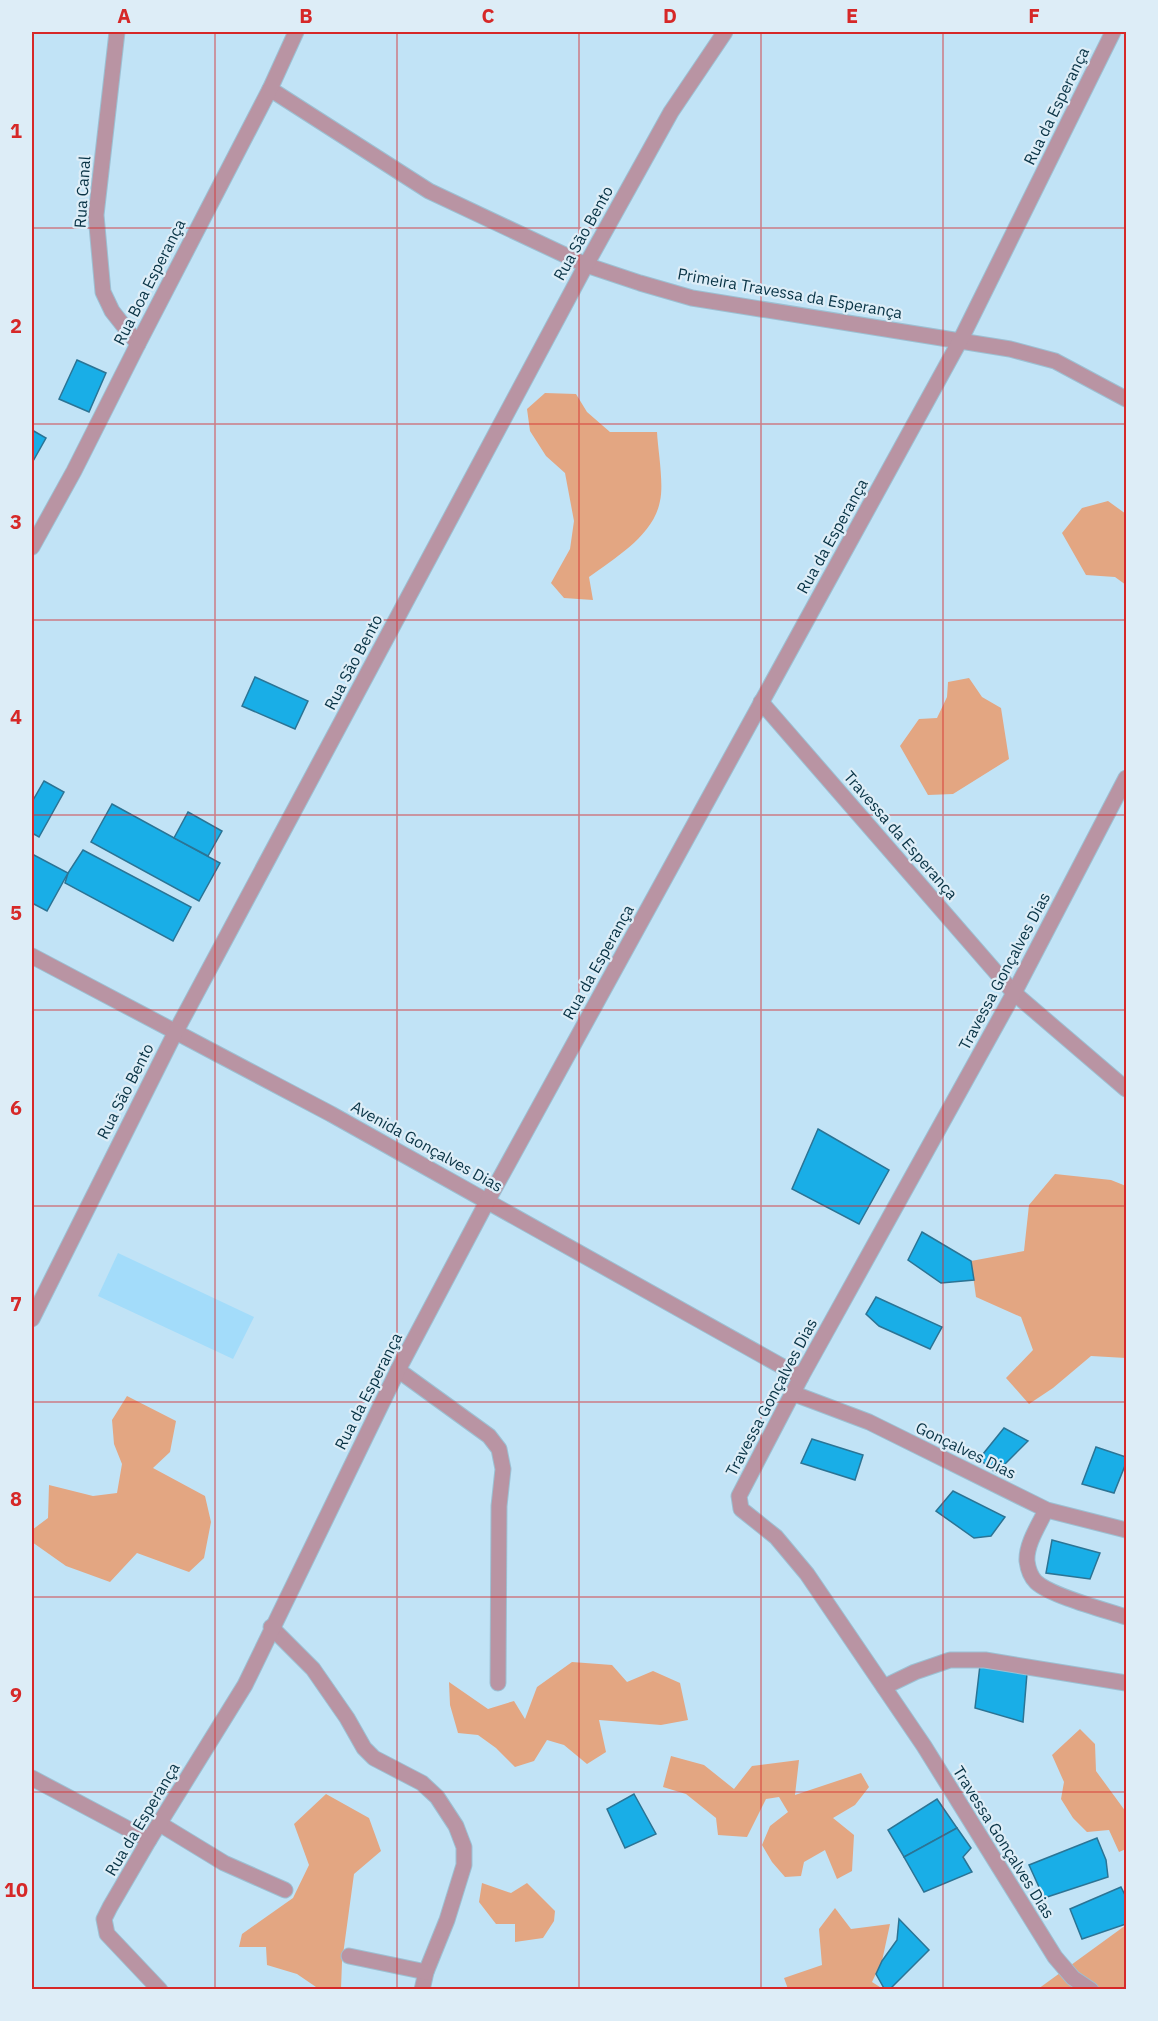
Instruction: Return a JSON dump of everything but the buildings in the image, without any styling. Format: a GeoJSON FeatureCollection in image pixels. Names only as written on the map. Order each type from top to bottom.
{"type":"FeatureCollection","features":[{"type":"Feature","properties":{"kind":"street","name":"Rua Canal"},"geometry":{"type":"LineString","coordinates":[[117,32],[96,215],[103,292],[112,312],[138,344]]}},
{"type":"Feature","properties":{"kind":"street","name":"Rua Boa Esperança"},"geometry":{"type":"LineString","coordinates":[[32,548],[75,471],[270,89],[296,32]]}},
{"type":"Feature","properties":{"kind":"street","name":"Rua São Bento"},"geometry":{"type":"LineString","coordinates":[[32,1319],[175,1033],[586,265],[671,112],[725,32]]}},
{"type":"Feature","properties":{"kind":"street","name":"Rua da Esperança"},"geometry":{"type":"LineString","coordinates":[[160,1989],[107,1934],[105,1919],[110,1907],[245,1685],[398,1370],[488,1200],[961,339],[1113,32]]}},
{"type":"Feature","properties":{"kind":"street","name":"Primeira Travessa da Esperança"},"geometry":{"type":"LineString","coordinates":[[270,89],[429,191],[586,265],[692,298],[961,339],[1010,349],[1055,361],[1126,399]]}},
{"type":"Feature","properties":{"kind":"street","name":"Travessa da Esperança"},"geometry":{"type":"LineString","coordinates":[[762,702],[1014,993],[1126,1089]]}},
{"type":"Feature","properties":{"kind":"street","name":"Travessa Gonçalves Dias"},"geometry":{"type":"LineString","coordinates":[[1091,1989],[1076,1985],[1055,1957],[924,1746],[807,1574],[776,1538],[741,1509],[739,1496],[792,1393],[1014,993],[1126,778]]}},
{"type":"Feature","properties":{"kind":"street","name":"Avenida Gonçalves Dias"},"geometry":{"type":"LineString","coordinates":[[32,956],[332,1114],[801,1377]]}},
{"type":"Feature","properties":{"kind":"street"},"geometry":{"type":"LineString","coordinates":[[398,1370],[489,1436],[500,1449],[503,1469],[499,1506],[498,1683]]}},
{"type":"Feature","properties":{"kind":"street","name":"Gonçalves Dias"},"geometry":{"type":"LineString","coordinates":[[792,1393],[869,1422],[1046,1510],[1126,1530]]}},
{"type":"Feature","properties":{"kind":"street"},"geometry":{"type":"LineString","coordinates":[[1046,1510],[1031,1541],[1027,1561],[1031,1576],[1038,1584],[1069,1598],[1126,1617]]}},
{"type":"Feature","properties":{"kind":"street"},"geometry":{"type":"LineString","coordinates":[[272,1628],[313,1669],[347,1718],[364,1748],[374,1758],[422,1783],[437,1797],[456,1826],[464,1847],[464,1866],[422,1989]]}},
{"type":"Feature","properties":{"kind":"street"},"geometry":{"type":"LineString","coordinates":[[884,1687],[915,1672],[950,1660],[985,1660],[1126,1683]]}},
{"type":"Feature","properties":{"kind":"street"},"geometry":{"type":"LineString","coordinates":[[32,1778],[149,1840]]}},
{"type":"Feature","properties":{"kind":"street"},"geometry":{"type":"LineString","coordinates":[[160,1824],[224,1863],[285,1890]]}},
{"type":"Feature","properties":{"kind":"street"},"geometry":{"type":"LineString","coordinates":[[349,1956],[426,1972]]}},
{"type":"Feature","properties":{"kind":"shaded area"},"geometry":{"type":"Polygon","coordinates":[[[545,393],[576,394],[587,412],[610,432],[657,432],[661,485],[660,501],[656,513],[650,525],[632,545],[589,577],[593,600],[564,598],[551,583],[570,549],[574,521],[565,473],[546,456],[530,431],[527,409],[545,393]]]}},
{"type":"Feature","properties":{"kind":"shaded area"},"geometry":{"type":"Polygon","coordinates":[[[1108,501],[1126,514],[1126,585],[1115,577],[1086,575],[1062,533],[1082,508],[1108,501]]]}},
{"type":"Feature","properties":{"kind":"shaded area"},"geometry":{"type":"Polygon","coordinates":[[[969,678],[982,697],[1001,708],[1009,759],[953,794],[928,795],[900,746],[919,719],[937,718],[947,697],[948,682],[969,678]]]}},
{"type":"Feature","properties":{"kind":"shaded area"},"geometry":{"type":"Polygon","coordinates":[[[1055,1174],[1111,1180],[1126,1186],[1126,1358],[1091,1356],[1053,1388],[1029,1404],[1006,1378],[1033,1350],[1021,1317],[976,1297],[971,1261],[1024,1251],[1029,1205],[1055,1174]]]}},
{"type":"Feature","properties":{"kind":"shaded area"},"geometry":{"type":"Polygon","coordinates":[[[118,1253],[254,1317],[233,1359],[98,1296],[118,1253]]]}},
{"type":"Feature","properties":{"kind":"shaded area"},"geometry":{"type":"Polygon","coordinates":[[[127,1396],[176,1421],[170,1452],[153,1468],[205,1496],[211,1522],[204,1558],[189,1572],[137,1553],[110,1582],[66,1566],[32,1542],[32,1530],[48,1518],[49,1485],[93,1496],[117,1493],[122,1464],[114,1444],[112,1420],[127,1396]]]}},
{"type":"Feature","properties":{"kind":"shaded area"},"geometry":{"type":"Polygon","coordinates":[[[572,1662],[612,1665],[627,1682],[653,1671],[680,1683],[688,1720],[661,1725],[599,1720],[606,1752],[587,1764],[564,1745],[547,1740],[534,1761],[515,1767],[496,1748],[478,1735],[458,1733],[450,1705],[449,1682],[488,1709],[514,1701],[525,1719],[537,1687],[572,1662]]]}},
{"type":"Feature","properties":{"kind":"shaded area"},"geometry":{"type":"Polygon","coordinates":[[[1080,1729],[1095,1744],[1096,1771],[1126,1812],[1126,1849],[1119,1852],[1109,1830],[1087,1832],[1073,1818],[1061,1799],[1064,1782],[1052,1755],[1080,1729]]]}},
{"type":"Feature","properties":{"kind":"shaded area"},"geometry":{"type":"Polygon","coordinates":[[[671,1756],[704,1765],[734,1789],[752,1766],[799,1760],[795,1795],[861,1773],[869,1787],[855,1805],[833,1818],[854,1835],[852,1871],[837,1879],[825,1850],[804,1862],[801,1876],[785,1877],[772,1862],[762,1845],[770,1826],[788,1812],[779,1797],[766,1799],[747,1837],[718,1835],[716,1818],[686,1794],[663,1787],[671,1756]]]}},
{"type":"Feature","properties":{"kind":"shaded area"},"geometry":{"type":"Polygon","coordinates":[[[326,1794],[369,1818],[381,1851],[354,1874],[342,1962],[341,1989],[316,1989],[297,1974],[267,1965],[266,1947],[239,1947],[242,1934],[293,1898],[309,1865],[294,1824],[326,1794]]]}},
{"type":"Feature","properties":{"kind":"shaded area"},"geometry":{"type":"Polygon","coordinates":[[[482,1883],[511,1893],[527,1883],[555,1911],[554,1921],[543,1938],[515,1942],[515,1924],[496,1924],[479,1902],[482,1883]]]}},
{"type":"Feature","properties":{"kind":"shaded area"},"geometry":{"type":"Polygon","coordinates":[[[835,1908],[851,1929],[890,1924],[882,1961],[872,1982],[883,1989],[788,1989],[784,1978],[822,1965],[819,1929],[835,1908]]]}},
{"type":"Feature","properties":{"kind":"shaded area"},"geometry":{"type":"Polygon","coordinates":[[[1126,1925],[1126,1989],[1038,1989],[1126,1925]]]}}]}
